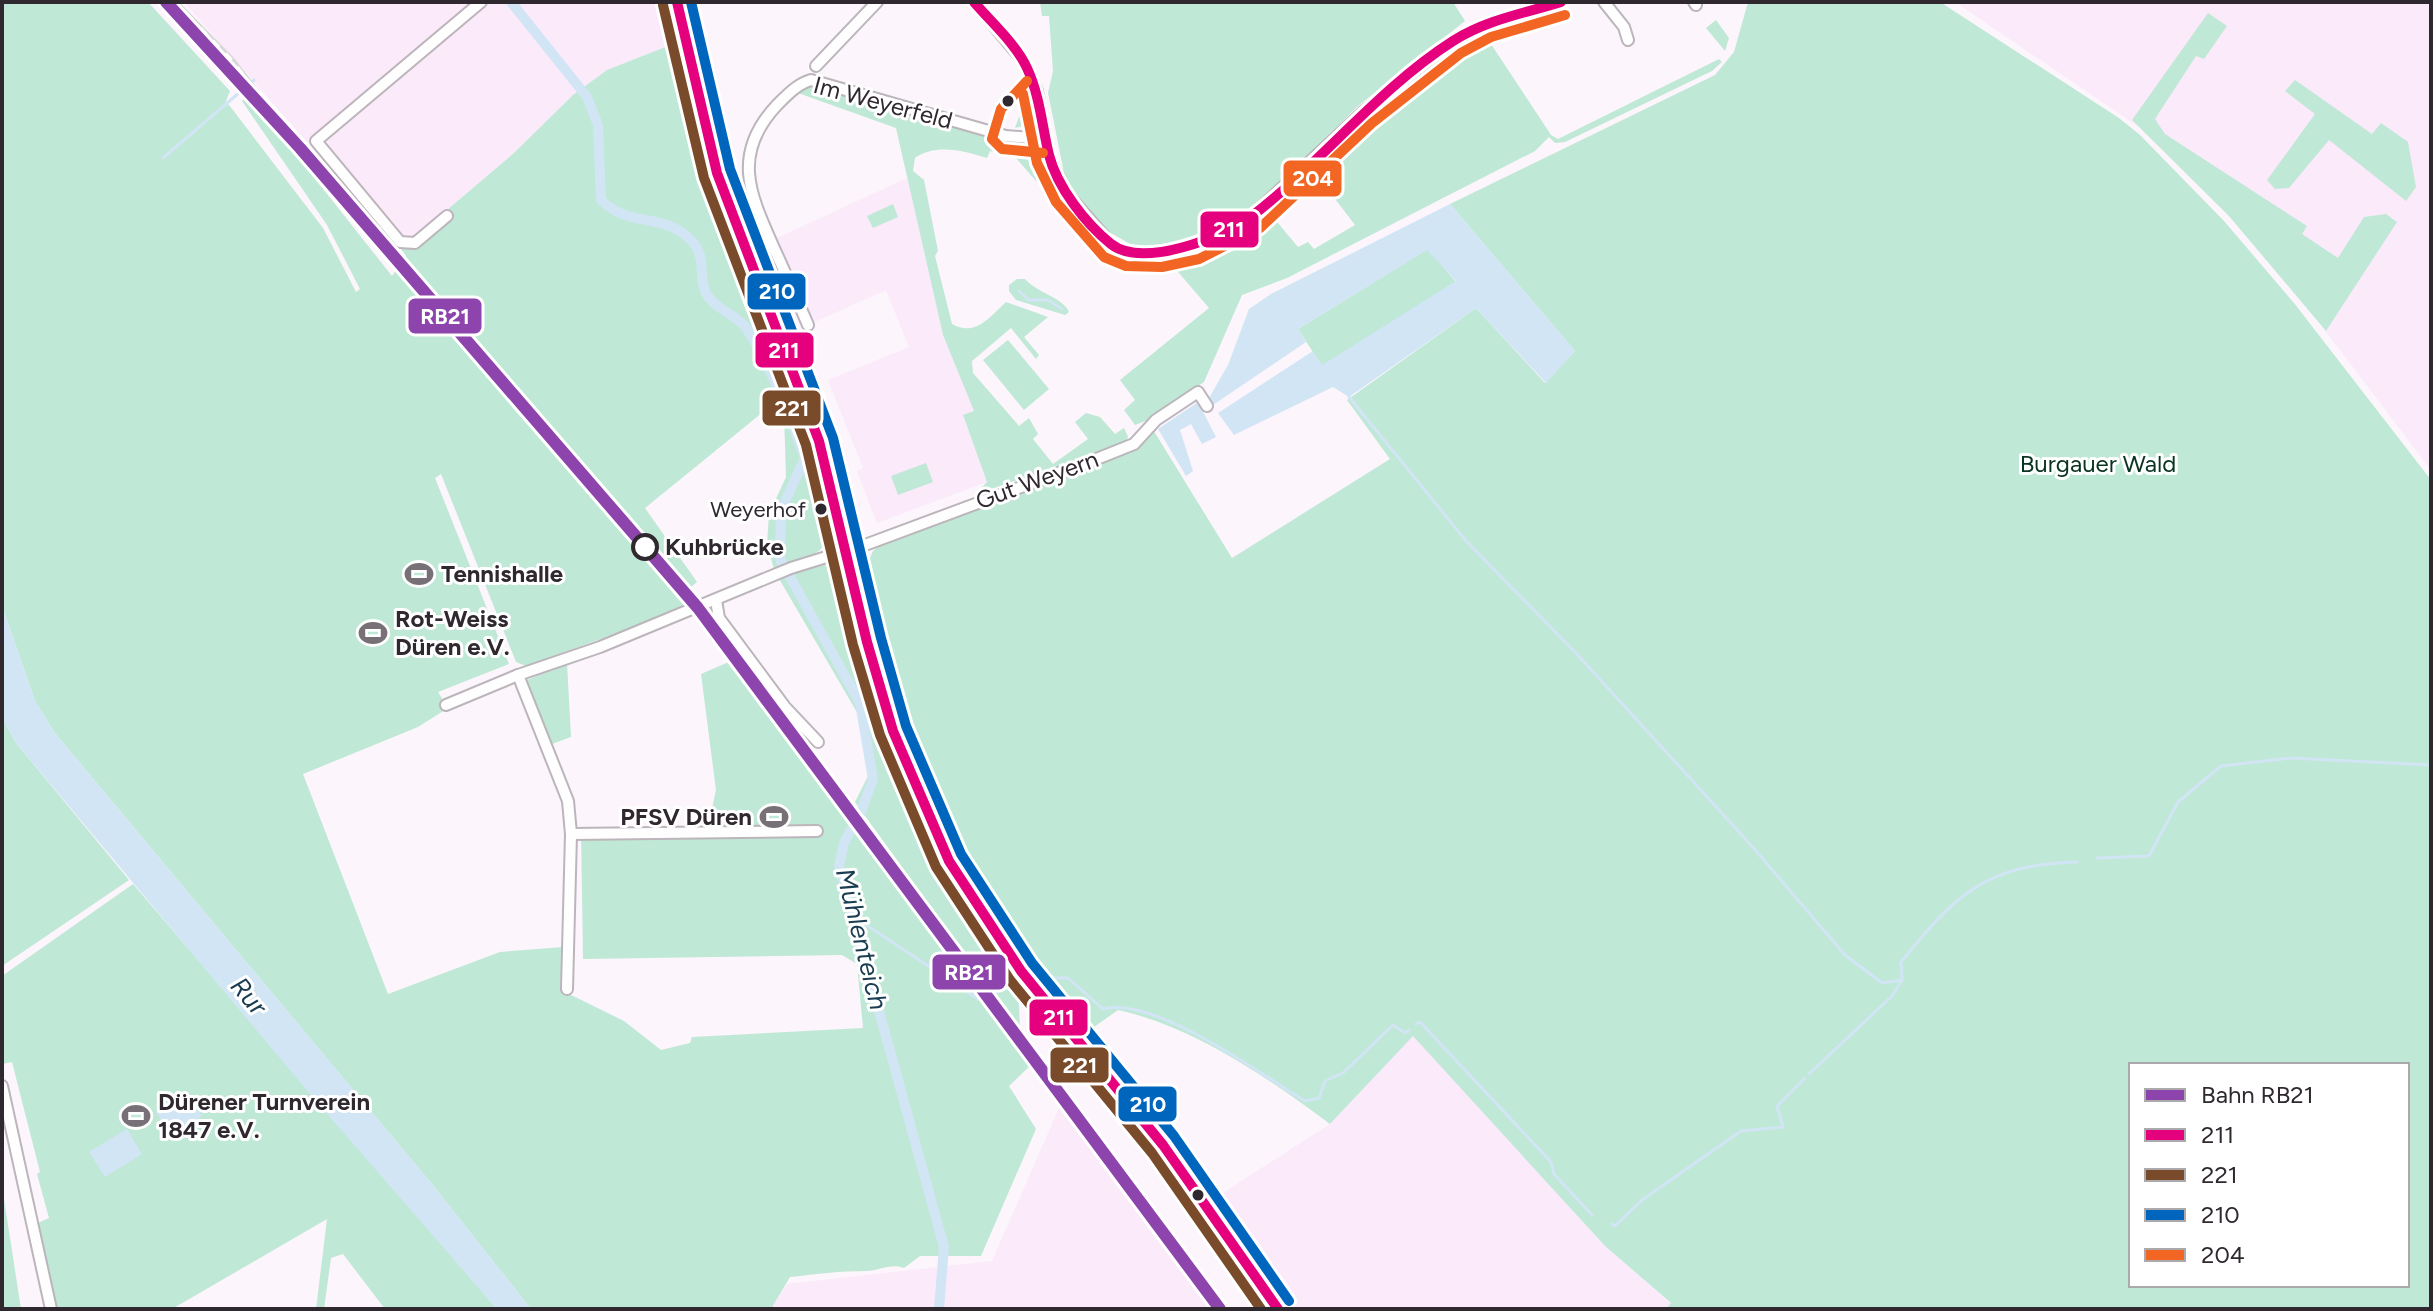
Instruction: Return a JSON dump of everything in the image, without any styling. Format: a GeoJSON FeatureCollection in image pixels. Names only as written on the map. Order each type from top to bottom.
{"type":"FeatureCollection","features":[{"type":"Feature","properties":{"kind":"main road"},"geometry":{"type":"LineString","coordinates":[[677,2],[717,173],[804,397],[829,475],[885,705],[917,791],[949,861],[1021,971],[1163,1145],[1278,1309]]}},
{"type":"Feature","properties":{"kind":"street"},"geometry":{"type":"LineString","coordinates":[[447,216],[415,243],[400,242],[316,141],[481,2]]}},
{"type":"Feature","properties":{"kind":"street"},"geometry":{"type":"LineString","coordinates":[[816,66],[877,2]]}},
{"type":"Feature","properties":{"kind":"street"},"geometry":{"type":"LineString","coordinates":[[974,2],[1025,63],[1037,91],[1044,139],[1067,194],[1112,245],[1129,252],[1145,253],[1194,246],[1224,233],[1264,207],[1395,84],[1463,35],[1486,24],[1561,2]]}},
{"type":"Feature","properties":{"kind":"street"},"geometry":{"type":"LineString","coordinates":[[1604,2],[1624,27],[1628,40]]}},
{"type":"Feature","properties":{"kind":"street","name":"Im Weyerfeld"},"geometry":{"type":"LineString","coordinates":[[808,325],[753,202],[747,174],[753,144],[768,115],[795,89],[811,80],[1006,136],[1044,139]]}},
{"type":"Feature","properties":{"kind":"street","name":"Gut Weyern"},"geometry":{"type":"LineString","coordinates":[[847,551],[1134,444],[1156,420],[1198,392],[1207,406]]}},
{"type":"Feature","properties":{"kind":"street"},"geometry":{"type":"LineString","coordinates":[[446,705],[518,675],[600,647],[775,574],[847,551]]}},
{"type":"Feature","properties":{"kind":"street"},"geometry":{"type":"LineString","coordinates":[[716,600],[719,618],[785,707],[818,742]]}},
{"type":"Feature","properties":{"kind":"street"},"geometry":{"type":"LineString","coordinates":[[518,675],[568,801],[571,834],[567,989]]}},
{"type":"Feature","properties":{"kind":"street"},"geometry":{"type":"LineString","coordinates":[[571,834],[817,831]]}},
{"type":"Feature","properties":{"kind":"street"},"geometry":{"type":"LineString","coordinates":[[2,1086],[51,1309]]}},
{"type":"Feature","properties":{"kind":"shaded area"},"geometry":{"type":"Polygon","coordinates":[[[184,2],[661,2],[673,44],[607,70],[573,95],[514,153],[401,249],[184,2]]]}},
{"type":"Feature","properties":{"kind":"shaded area"},"geometry":{"type":"Polygon","coordinates":[[[1955,2],[2431,2],[2431,470],[2296,292],[2229,216],[2145,131],[1955,2]]]}},
{"type":"Feature","properties":{"kind":"shaded area"},"geometry":{"type":"Polygon","coordinates":[[[907,178],[943,335],[974,411],[963,416],[987,482],[877,523],[857,471],[863,468],[828,380],[909,347],[886,290],[815,322],[777,238],[907,178]]]}},
{"type":"Feature","properties":{"kind":"shaded area"},"geometry":{"type":"Polygon","coordinates":[[[1413,1035],[1605,1246],[1671,1304],[1666,1309],[1290,1309],[1215,1198],[1330,1124],[1413,1035]]]}},
{"type":"Feature","properties":{"kind":"shaded area"},"geometry":{"type":"Polygon","coordinates":[[[1062,1101],[1209,1309],[771,1309],[787,1284],[992,1261],[1062,1101]]]}},
{"type":"Feature","properties":{"kind":"green space"},"geometry":{"type":"Polygon","coordinates":[[[2,2],[148,2],[230,91],[226,101],[323,228],[356,292],[360,289],[327,225],[242,101],[247,93],[392,276],[406,256],[401,249],[514,153],[573,95],[607,70],[673,44],[719,231],[794,397],[828,534],[826,542],[808,558],[774,569],[767,544],[769,514],[786,477],[784,415],[774,403],[645,508],[697,582],[691,587],[520,395],[512,402],[689,607],[526,666],[516,662],[441,474],[435,478],[509,664],[438,692],[448,708],[418,727],[303,774],[388,994],[500,952],[563,947],[563,991],[624,1021],[661,1050],[690,1043],[692,1037],[863,1028],[857,964],[842,955],[583,959],[581,829],[708,827],[716,790],[701,674],[731,661],[986,998],[1031,1065],[1009,1086],[1036,1129],[981,1256],[920,1256],[904,1268],[894,1266],[871,1271],[790,1277],[771,1309],[531,1309],[431,1183],[54,732],[35,701],[2,606],[2,2]]]}},
{"type":"Feature","properties":{"kind":"green space"},"geometry":{"type":"Polygon","coordinates":[[[1040,2],[1453,2],[1465,21],[1358,106],[1250,212],[1192,239],[1144,247],[1130,244],[1106,230],[1071,190],[1064,173],[1048,93],[1053,71],[1049,16],[1042,16],[1040,2]]]}},
{"type":"Feature","properties":{"kind":"green space","name":"Burgauer Wald"},"geometry":{"type":"Polygon","coordinates":[[[1748,2],[1940,2],[2119,118],[2140,135],[2224,221],[2294,303],[2431,480],[2431,1309],[1666,1309],[1671,1303],[1605,1246],[1413,1036],[1330,1124],[1230,1056],[1147,1018],[1118,1010],[1087,1032],[1082,1030],[1015,939],[932,784],[906,727],[889,676],[865,569],[873,551],[886,540],[1094,464],[1152,428],[1232,558],[1390,459],[1347,400],[1476,308],[1545,383],[1575,351],[1450,204],[1715,75],[1734,52],[1748,2]]]}},
{"type":"Feature","properties":{"kind":"green space"},"geometry":{"type":"Polygon","coordinates":[[[2208,13],[2227,26],[2204,59],[2196,56],[2155,119],[2165,134],[2307,226],[2302,234],[2338,258],[2364,217],[2386,214],[2397,222],[2326,331],[2229,216],[2132,120],[2208,13]]]}},
{"type":"Feature","properties":{"kind":"green space"},"geometry":{"type":"Polygon","coordinates":[[[1716,20],[1729,38],[1725,51],[1706,28],[1716,20]]]}},
{"type":"Feature","properties":{"kind":"green space"},"geometry":{"type":"Polygon","coordinates":[[[1485,35],[1551,135],[1558,139],[1719,59],[1722,62],[1712,71],[1565,142],[1555,143],[1549,137],[1535,151],[1287,278],[1242,295],[1204,382],[1151,419],[1135,425],[1124,410],[1135,400],[1120,380],[1209,308],[1167,259],[1226,238],[1268,211],[1298,247],[1308,242],[1314,249],[1355,225],[1313,170],[1394,95],[1466,41],[1468,43],[1485,35]]]}},
{"type":"Feature","properties":{"kind":"green space"},"geometry":{"type":"Polygon","coordinates":[[[2295,80],[2372,134],[2381,123],[2408,142],[2416,187],[2406,201],[2329,140],[2289,188],[2275,189],[2267,180],[2315,114],[2285,91],[2295,80]]]}},
{"type":"Feature","properties":{"kind":"green space"},"geometry":{"type":"Polygon","coordinates":[[[808,84],[1006,140],[1033,143],[1041,152],[1048,173],[1036,181],[1016,158],[990,151],[987,158],[941,150],[923,153],[915,158],[913,171],[924,180],[938,251],[935,256],[952,324],[975,327],[1006,302],[1048,317],[1024,337],[1039,355],[1036,359],[1011,328],[972,361],[973,373],[1019,426],[1029,418],[1038,434],[1033,439],[1053,464],[1088,439],[1075,422],[1086,413],[1100,417],[1115,434],[1124,428],[1128,437],[1126,441],[1091,456],[982,492],[981,488],[987,482],[963,415],[974,411],[943,335],[896,128],[798,93],[808,84]]]}},
{"type":"Feature","properties":{"kind":"green space"},"geometry":{"type":"Polygon","coordinates":[[[1033,104],[1036,116],[1033,124],[1015,128],[1020,114],[1033,104]]]}},
{"type":"Feature","properties":{"kind":"green space"},"geometry":{"type":"Polygon","coordinates":[[[1311,173],[1314,178],[1282,208],[1278,204],[1311,173]]]}},
{"type":"Feature","properties":{"kind":"green space"},"geometry":{"type":"Polygon","coordinates":[[[893,204],[898,217],[873,228],[867,216],[893,204]]]}},
{"type":"Feature","properties":{"kind":"green space"},"geometry":{"type":"Polygon","coordinates":[[[1428,249],[1456,282],[1322,366],[1298,329],[1428,249]]]}},
{"type":"Feature","properties":{"kind":"green space"},"geometry":{"type":"Polygon","coordinates":[[[1017,279],[1025,279],[1062,303],[1069,312],[1065,315],[1016,300],[1009,291],[1009,285],[1017,279]]]}},
{"type":"Feature","properties":{"kind":"green space"},"geometry":{"type":"Polygon","coordinates":[[[1008,340],[1049,389],[1024,410],[983,360],[1008,340]]]}},
{"type":"Feature","properties":{"kind":"green space"},"geometry":{"type":"Polygon","coordinates":[[[926,463],[933,482],[898,495],[891,476],[926,463]]]}},
{"type":"Feature","properties":{"kind":"green space"},"geometry":{"type":"Polygon","coordinates":[[[825,565],[834,568],[866,681],[906,796],[972,921],[1018,984],[1020,1030],[855,802],[868,776],[858,714],[778,577],[825,565]]]}},
{"type":"Feature","properties":{"kind":"green space"},"geometry":{"type":"Polygon","coordinates":[[[567,663],[571,737],[552,744],[527,680],[567,663]]]}},
{"type":"Feature","properties":{"kind":"green space"},"geometry":{"type":"Polygon","coordinates":[[[2,717],[16,743],[129,880],[2,966],[2,717]]]}},
{"type":"Feature","properties":{"kind":"green space","name":"Dürener Turnverein 1847 e.V."},"geometry":{"type":"Polygon","coordinates":[[[133,884],[497,1309],[385,1309],[343,1254],[331,1258],[324,1309],[316,1309],[327,1219],[172,1309],[54,1309],[36,1224],[49,1218],[37,1174],[40,1172],[12,1062],[2,1064],[2,976],[133,884]]]}},
{"type":"Feature","properties":{"kind":"green space"},"geometry":{"type":"Polygon","coordinates":[[[2,1186],[21,1309],[2,1309],[2,1186]]]}},
{"type":"Feature","properties":{"kind":"water"},"geometry":{"type":"Polygon","coordinates":[[[1450,204],[1575,351],[1546,383],[1476,308],[1349,397],[1333,387],[1234,435],[1218,413],[1313,351],[1322,365],[1456,281],[1427,250],[1298,329],[1306,342],[1213,405],[1209,398],[1228,365],[1249,309],[1271,294],[1450,204]]]}},
{"type":"Feature","properties":{"kind":"water"},"geometry":{"type":"Polygon","coordinates":[[[1198,402],[1216,437],[1202,444],[1191,424],[1180,430],[1193,471],[1186,476],[1158,429],[1198,402]]]}},
{"type":"Feature","properties":{"kind":"water","name":"Rur"},"geometry":{"type":"Polygon","coordinates":[[[2,606],[35,701],[54,732],[431,1183],[531,1309],[497,1309],[315,1100],[16,743],[2,717],[2,606]]]}},
{"type":"Feature","properties":{"kind":"water"},"geometry":{"type":"Polygon","coordinates":[[[188,1092],[202,1116],[171,1135],[156,1112],[188,1092]]]}},
{"type":"Feature","properties":{"kind":"water"},"geometry":{"type":"Polygon","coordinates":[[[127,1129],[142,1154],[105,1177],[89,1152],[127,1129]]]}},
{"type":"Feature","properties":{"kind":"waterway","name":"Mühlenteich"},"geometry":{"type":"LineString","coordinates":[[511,2],[587,97],[598,125],[601,200],[623,214],[670,226],[697,247],[706,293],[747,329],[772,376],[805,458],[781,510],[780,559],[860,703],[873,779],[861,812],[844,843],[839,866],[944,1247],[939,1309]]}},
{"type":"Feature","properties":{"kind":"waterway"},"geometry":{"type":"LineString","coordinates":[[163,158],[254,80]]}},
{"type":"Feature","properties":{"kind":"waterway"},"geometry":{"type":"LineString","coordinates":[[1019,291],[1029,300],[1048,300],[1062,309]]}},
{"type":"Feature","properties":{"kind":"waterway"},"geometry":{"type":"LineString","coordinates":[[1349,397],[1467,542],[1575,652],[1750,844],[1845,955],[1882,983],[1902,980]]}},
{"type":"Feature","properties":{"kind":"waterway"},"geometry":{"type":"LineString","coordinates":[[2097,858],[2149,856],[2178,802],[2221,766],[2291,758],[2431,765]]}},
{"type":"Feature","properties":{"kind":"waterway"},"geometry":{"type":"LineString","coordinates":[[1809,1074],[1892,996],[1902,980],[1901,962],[1957,901],[1995,877],[2018,869],[2077,862]]}},
{"type":"Feature","properties":{"kind":"waterway"},"geometry":{"type":"LineString","coordinates":[[853,916],[978,999],[983,998]]}},
{"type":"Feature","properties":{"kind":"waterway"},"geometry":{"type":"LineString","coordinates":[[1041,978],[1068,978],[1103,1009],[1125,1008],[1178,1025],[1235,1056],[1305,1101],[1319,1098],[1325,1081],[1343,1073],[1393,1025],[1405,1033],[1409,1030]]}},
{"type":"Feature","properties":{"kind":"waterway"},"geometry":{"type":"LineString","coordinates":[[993,993],[1016,985]]}},
{"type":"Feature","properties":{"kind":"waterway"},"geometry":{"type":"LineString","coordinates":[[1416,1024],[1420,1022],[1551,1162],[1554,1174],[1592,1215]]}},
{"type":"Feature","properties":{"kind":"waterway"},"geometry":{"type":"LineString","coordinates":[[1612,1224],[1615,1226],[1642,1200],[1741,1131],[1783,1127],[1777,1106],[1805,1078]]}},
{"type":"Feature","properties":{"kind":"railway"},"geometry":{"type":"LineString","coordinates":[[175,2],[232,60],[300,148]]}},
{"type":"Feature","properties":{"kind":"rail line","name":"RB21"},"geometry":{"type":"LineString","coordinates":[[166,2],[300,148],[698,608],[1220,1309]]}},
{"type":"Feature","properties":{"kind":"transit line","name":"211"},"geometry":{"type":"LineString","coordinates":[[677,2],[717,173],[819,441],[867,642],[893,731],[949,861],[1021,971],[1163,1145],[1278,1309]]}},
{"type":"Feature","properties":{"kind":"transit line","name":"210"},"geometry":{"type":"LineString","coordinates":[[691,2],[730,169],[833,438],[881,638],[906,726],[961,854],[1032,963],[1174,1136],[1289,1301]]}},
{"type":"Feature","properties":{"kind":"transit line","name":"211"},"geometry":{"type":"LineString","coordinates":[[974,2],[1010,42],[1027,68],[1038,100],[1053,167],[1074,204],[1111,244],[1125,251],[1143,253],[1162,252],[1204,241],[1239,224],[1278,195],[1400,81],[1453,41],[1492,22],[1561,2]]}},
{"type":"Feature","properties":{"kind":"transit line","name":"221"},"geometry":{"type":"LineString","coordinates":[[663,5],[704,178],[806,445],[853,645],[880,735],[936,867],[1010,980],[1152,1153],[1261,1309]]}},
{"type":"Feature","properties":{"kind":"transit line","name":"204"},"geometry":{"type":"LineString","coordinates":[[1023,94],[1037,163],[1056,202],[1104,257],[1126,266],[1162,267],[1199,259],[1260,228],[1372,123],[1461,53],[1491,37],[1565,15]]}},
{"type":"Feature","properties":{"kind":"transit line","name":"204"},"geometry":{"type":"LineString","coordinates":[[1027,81],[1001,109],[992,139],[1002,149],[1043,153]]}},
{"type":"Feature","properties":{"kind":"place","name":"Weyerhof"},"geometry":{"type":"Point","coordinates":[821,509]}},
{"type":"Feature","properties":{"kind":"place","name":"Kuhbrücke"},"geometry":{"type":"Point","coordinates":[645,547]}},
{"type":"Feature","properties":{"kind":"place","name":"Tennishalle"},"geometry":{"type":"Point","coordinates":[419,574]}},
{"type":"Feature","properties":{"kind":"place","name":"Rot-Weiss Düren e.V."},"geometry":{"type":"Point","coordinates":[373,633]}},
{"type":"Feature","properties":{"kind":"place","name":"PFSV Düren"},"geometry":{"type":"Point","coordinates":[774,817]}},
{"type":"Feature","properties":{"kind":"place","name":"Dürener Turnverein 1847 e.V."},"geometry":{"type":"Point","coordinates":[136,1116]}}]}
